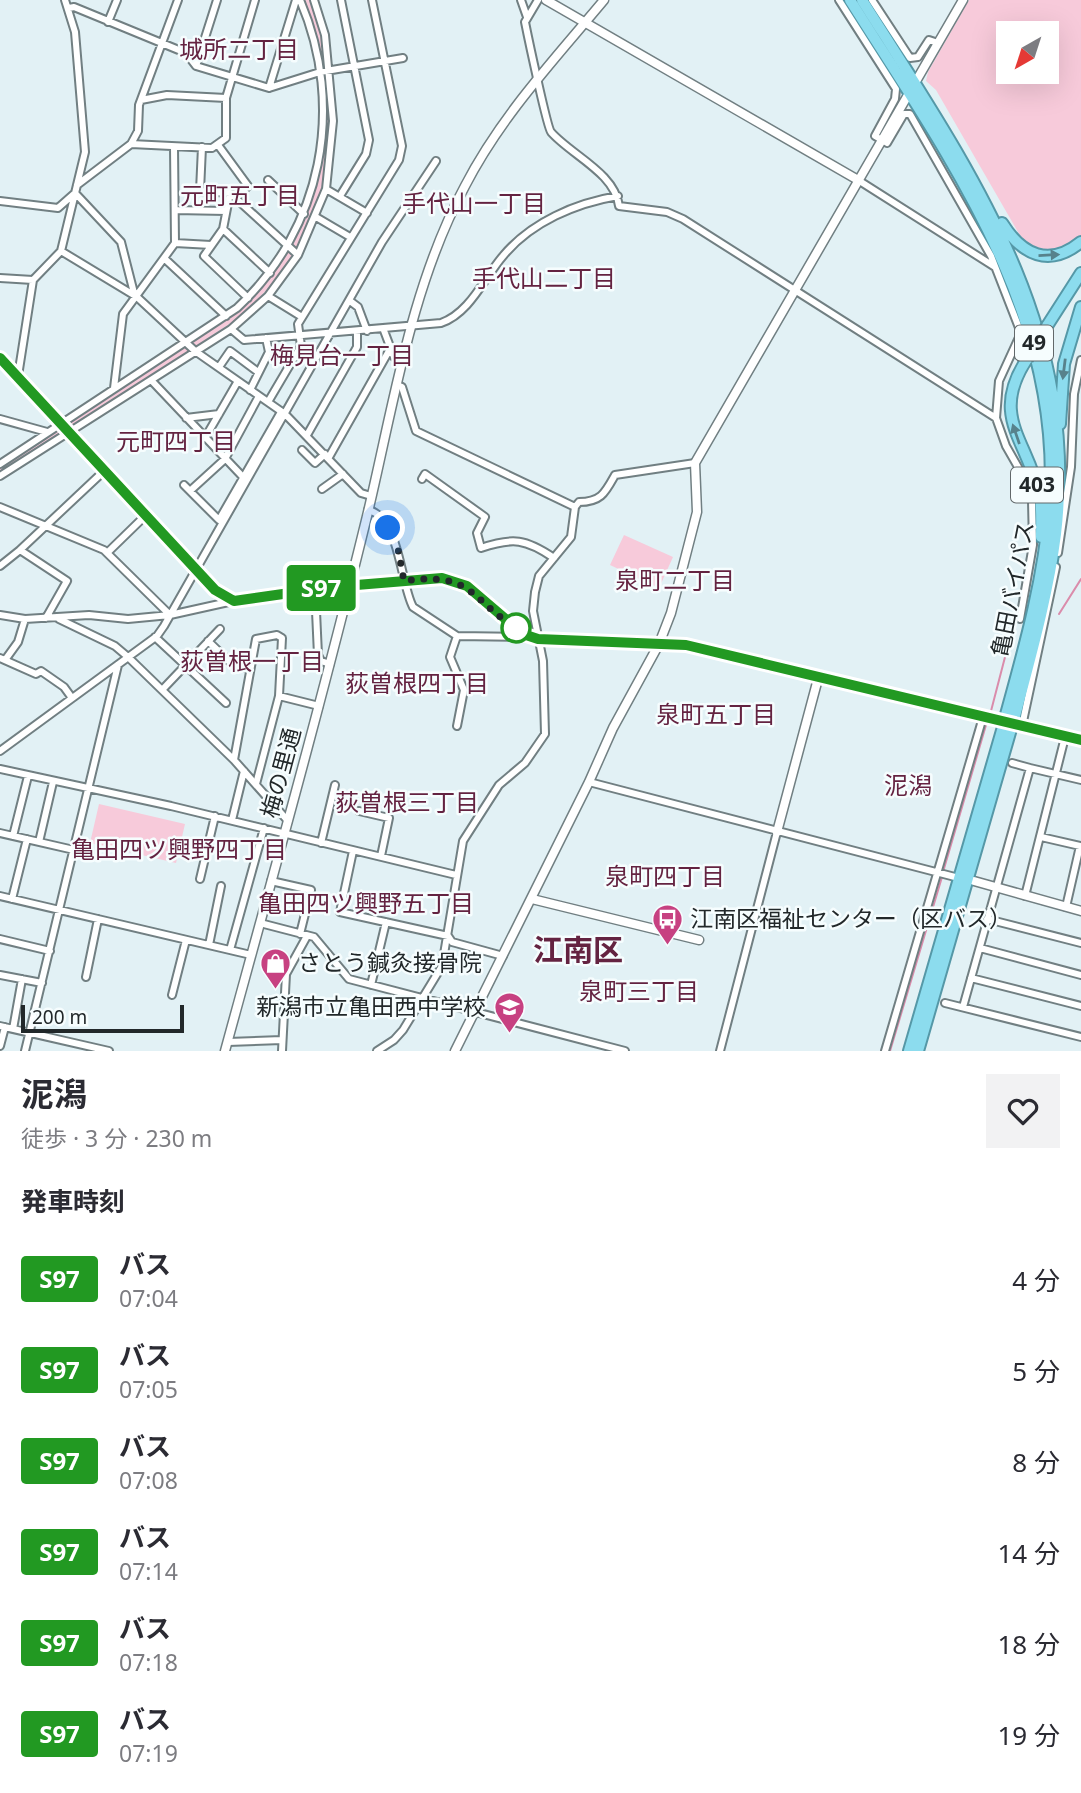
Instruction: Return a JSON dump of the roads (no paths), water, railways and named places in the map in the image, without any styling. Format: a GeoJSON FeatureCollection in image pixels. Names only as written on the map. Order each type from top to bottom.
{"type":"FeatureCollection","features":[{"type":"Feature","properties":{"kind":"highway","name":"亀田バイパス"},"geometry":{"type":"LineString","coordinates":[[850,0],[947,135],[1001,234],[1021,277],[1058,434],[1056,536],[1034,645],[918,1051]]}},
{"type":"Feature","properties":{"kind":"highway","name":"亀田バイパス"},"geometry":{"type":"LineString","coordinates":[[862,0],[993,235],[1014,283],[1040,350],[1051,461],[1048,529],[1011,724],[909,1051]]}},
{"type":"Feature","properties":{"kind":"highway"},"geometry":{"type":"LineString","coordinates":[[947,135],[1018,245],[1032,254],[1046,258],[1060,255],[1081,242]]}},
{"type":"Feature","properties":{"kind":"highway","name":"403"},"geometry":{"type":"LineString","coordinates":[[1032,620],[1041,537],[1041,500],[1010,417],[1014,383],[1081,274]]}},
{"type":"Feature","properties":{"kind":"highway","name":"403"},"geometry":{"type":"LineString","coordinates":[[1058,434],[1064,364],[1081,307]]}},
{"type":"Feature","properties":{"kind":"highway"},"geometry":{"type":"LineString","coordinates":[[1040,350],[1057,351],[1071,334]]}},
{"type":"Feature","properties":{"kind":"highway"},"geometry":{"type":"LineString","coordinates":[[925,1051],[942,970]]}},
{"type":"Feature","properties":{"kind":"highway"},"geometry":{"type":"LineString","coordinates":[[903,1051],[910,1029],[917,1021]]}},
{"type":"Feature","properties":{"kind":"main road"},"geometry":{"type":"LineString","coordinates":[[0,358],[215,590],[234,601],[349,585],[442,578],[457,581],[523,634],[538,639],[686,645],[1081,740]]}},
{"type":"Feature","properties":{"kind":"street"},"geometry":{"type":"LineString","coordinates":[[18,376],[33,280],[61,251],[85,152],[75,32],[65,0]]}},
{"type":"Feature","properties":{"kind":"street"},"geometry":{"type":"LineString","coordinates":[[108,22],[117,0]]}},
{"type":"Feature","properties":{"kind":"street"},"geometry":{"type":"LineString","coordinates":[[77,185],[131,144],[138,131],[141,100],[178,0]]}},
{"type":"Feature","properties":{"kind":"street"},"geometry":{"type":"LineString","coordinates":[[196,66],[217,0]]}},
{"type":"Feature","properties":{"kind":"street"},"geometry":{"type":"LineString","coordinates":[[131,144],[202,147],[218,145],[226,138],[226,98],[255,0]]}},
{"type":"Feature","properties":{"kind":"street"},"geometry":{"type":"LineString","coordinates":[[269,88],[298,0]]}},
{"type":"Feature","properties":{"kind":"street"},"geometry":{"type":"LineString","coordinates":[[0,464],[226,316],[248,298],[288,248],[304,215],[316,177],[322,137],[316,41],[298,0]]}},
{"type":"Feature","properties":{"kind":"street"},"geometry":{"type":"LineString","coordinates":[[0,476],[231,329],[268,296],[298,255],[326,189],[334,121],[325,34],[314,0]]}},
{"type":"Feature","properties":{"kind":"street"},"geometry":{"type":"LineString","coordinates":[[340,196],[366,154],[369,140],[341,0]]}},
{"type":"Feature","properties":{"kind":"street"},"geometry":{"type":"LineString","coordinates":[[268,402],[301,346],[298,324],[399,160],[402,146],[372,0]]}},
{"type":"Feature","properties":{"kind":"street"},"geometry":{"type":"LineString","coordinates":[[521,0],[527,17]]}},
{"type":"Feature","properties":{"kind":"street"},"geometry":{"type":"LineString","coordinates":[[538,0],[524,22],[539,76],[548,129],[592,167],[618,196],[619,206],[667,212],[683,219],[996,418]]}},
{"type":"Feature","properties":{"kind":"street"},"geometry":{"type":"LineString","coordinates":[[546,0],[858,180],[996,268]]}},
{"type":"Feature","properties":{"kind":"street","name":"梅の里通"},"geometry":{"type":"LineString","coordinates":[[225,1051],[330,664],[397,385],[430,265],[464,187],[494,137],[539,76],[604,0]]}},
{"type":"Feature","properties":{"kind":"street"},"geometry":{"type":"LineString","coordinates":[[858,31],[839,0],[896,89],[895,99],[875,136],[887,143],[904,114],[910,114],[996,268],[1021,333],[999,381],[996,418],[1003,440],[1027,481],[1032,501],[1033,545],[1020,619]]}},
{"type":"Feature","properties":{"kind":"street"},"geometry":{"type":"LineString","coordinates":[[872,0],[910,58],[918,57],[929,40],[938,43]]}},
{"type":"Feature","properties":{"kind":"street"},"geometry":{"type":"LineString","coordinates":[[455,1051],[589,782],[612,728],[659,644],[671,612],[697,512],[695,463],[963,0]]}},
{"type":"Feature","properties":{"kind":"street"},"geometry":{"type":"LineString","coordinates":[[69,8],[108,22],[162,47],[186,54],[196,66],[269,88],[320,72],[404,58]]}},
{"type":"Feature","properties":{"kind":"street"},"geometry":{"type":"LineString","coordinates":[[141,100],[167,95],[226,98]]}},
{"type":"Feature","properties":{"kind":"street"},"geometry":{"type":"LineString","coordinates":[[218,145],[248,186],[236,198]]}},
{"type":"Feature","properties":{"kind":"street"},"geometry":{"type":"LineString","coordinates":[[114,388],[123,314],[175,243],[174,146]]}},
{"type":"Feature","properties":{"kind":"street"},"geometry":{"type":"LineString","coordinates":[[202,147],[200,191],[230,193],[298,255]]}},
{"type":"Feature","properties":{"kind":"street"},"geometry":{"type":"LineString","coordinates":[[184,485],[219,520],[332,333],[382,242],[436,162]]}},
{"type":"Feature","properties":{"kind":"street"},"geometry":{"type":"LineString","coordinates":[[268,180],[304,215]]}},
{"type":"Feature","properties":{"kind":"street"},"geometry":{"type":"LineString","coordinates":[[326,189],[367,214]]}},
{"type":"Feature","properties":{"kind":"street"},"geometry":{"type":"LineString","coordinates":[[0,201],[58,208],[75,193]]}},
{"type":"Feature","properties":{"kind":"street"},"geometry":{"type":"LineString","coordinates":[[75,193],[121,242],[132,290],[137,297]]}},
{"type":"Feature","properties":{"kind":"street"},"geometry":{"type":"LineString","coordinates":[[230,193],[223,229],[204,256],[248,298]]}},
{"type":"Feature","properties":{"kind":"street"},"geometry":{"type":"LineString","coordinates":[[231,329],[244,340],[441,323],[456,315],[504,254],[541,224],[590,201],[618,196]]}},
{"type":"Feature","properties":{"kind":"street"},"geometry":{"type":"LineString","coordinates":[[175,210],[226,211]]}},
{"type":"Feature","properties":{"kind":"street"},"geometry":{"type":"LineString","coordinates":[[316,217],[350,237]]}},
{"type":"Feature","properties":{"kind":"street"},"geometry":{"type":"LineString","coordinates":[[223,229],[270,273]]}},
{"type":"Feature","properties":{"kind":"street"},"geometry":{"type":"LineString","coordinates":[[175,243],[211,245]]}},
{"type":"Feature","properties":{"kind":"street"},"geometry":{"type":"LineString","coordinates":[[61,251],[137,297],[195,351],[283,413],[327,455],[361,493],[371,495]]}},
{"type":"Feature","properties":{"kind":"street"},"geometry":{"type":"LineString","coordinates":[[165,259],[226,316]]}},
{"type":"Feature","properties":{"kind":"street"},"geometry":{"type":"LineString","coordinates":[[0,278],[33,280]]}},
{"type":"Feature","properties":{"kind":"street"},"geometry":{"type":"LineString","coordinates":[[268,296],[302,317]]}},
{"type":"Feature","properties":{"kind":"street"},"geometry":{"type":"LineString","coordinates":[[350,301],[358,307],[367,331]]}},
{"type":"Feature","properties":{"kind":"street"},"geometry":{"type":"LineString","coordinates":[[383,328],[394,357],[405,359]]}},
{"type":"Feature","properties":{"kind":"street"},"geometry":{"type":"LineString","coordinates":[[307,435],[357,347],[357,332]]}},
{"type":"Feature","properties":{"kind":"street"},"geometry":{"type":"LineString","coordinates":[[250,390],[269,352],[266,338]]}},
{"type":"Feature","properties":{"kind":"street"},"geometry":{"type":"LineString","coordinates":[[302,450],[315,463],[327,455],[390,349]]}},
{"type":"Feature","properties":{"kind":"street"},"geometry":{"type":"LineString","coordinates":[[219,368],[230,351],[258,372]]}},
{"type":"Feature","properties":{"kind":"street"},"geometry":{"type":"LineString","coordinates":[[1011,724],[1049,600],[1064,519],[1074,394],[1081,360]]}},
{"type":"Feature","properties":{"kind":"street"},"geometry":{"type":"LineString","coordinates":[[151,380],[243,477]]}},
{"type":"Feature","properties":{"kind":"street"},"geometry":{"type":"LineString","coordinates":[[205,438],[238,381]]}},
{"type":"Feature","properties":{"kind":"street"},"geometry":{"type":"LineString","coordinates":[[397,385],[402,387],[416,431],[575,507]]}},
{"type":"Feature","properties":{"kind":"street"},"geometry":{"type":"LineString","coordinates":[[191,490],[225,459],[259,396]]}},
{"type":"Feature","properties":{"kind":"street"},"geometry":{"type":"LineString","coordinates":[[0,751],[155,637],[170,615],[283,413]]}},
{"type":"Feature","properties":{"kind":"street"},"geometry":{"type":"LineString","coordinates":[[186,418],[219,414]]}},
{"type":"Feature","properties":{"kind":"street"},"geometry":{"type":"LineString","coordinates":[[0,419],[47,432]]}},
{"type":"Feature","properties":{"kind":"street"},"geometry":{"type":"LineString","coordinates":[[377,1051],[394,1040],[442,966],[463,841],[499,785],[525,763],[545,734],[543,660],[533,611],[535,592],[539,576],[571,537],[575,507],[579,502],[594,502],[604,495],[615,475],[695,463]]}},
{"type":"Feature","properties":{"kind":"street"},"geometry":{"type":"LineString","coordinates":[[0,566],[104,471]]}},
{"type":"Feature","properties":{"kind":"street"},"geometry":{"type":"LineString","coordinates":[[322,489],[343,474]]}},
{"type":"Feature","properties":{"kind":"street"},"geometry":{"type":"LineString","coordinates":[[422,479],[425,474],[485,517],[477,533],[481,548],[507,539],[536,545],[554,558]]}},
{"type":"Feature","properties":{"kind":"street"},"geometry":{"type":"LineString","coordinates":[[0,508],[47,525],[107,553],[170,615]]}},
{"type":"Feature","properties":{"kind":"street"},"geometry":{"type":"LineString","coordinates":[[368,510],[380,516],[394,538],[412,607],[457,636],[519,637],[523,634]]}},
{"type":"Feature","properties":{"kind":"street"},"geometry":{"type":"LineString","coordinates":[[107,553],[146,515]]}},
{"type":"Feature","properties":{"kind":"street"},"geometry":{"type":"LineString","coordinates":[[20,550],[67,581],[46,618]]}},
{"type":"Feature","properties":{"kind":"street"},"geometry":{"type":"LineString","coordinates":[[314,589],[318,655],[321,661],[330,664]]}},
{"type":"Feature","properties":{"kind":"street"},"geometry":{"type":"LineString","coordinates":[[0,615],[25,619],[59,619],[89,615],[128,619],[170,615],[234,601]]}},
{"type":"Feature","properties":{"kind":"street"},"geometry":{"type":"LineString","coordinates":[[25,619],[18,642],[3,659],[36,674],[41,671],[64,687],[72,698]]}},
{"type":"Feature","properties":{"kind":"street"},"geometry":{"type":"LineString","coordinates":[[59,619],[115,646],[128,657],[234,760],[288,821]]}},
{"type":"Feature","properties":{"kind":"street"},"geometry":{"type":"LineString","coordinates":[[162,690],[220,629]]}},
{"type":"Feature","properties":{"kind":"street"},"geometry":{"type":"LineString","coordinates":[[234,760],[256,639],[277,635],[282,638],[279,695],[256,784]]}},
{"type":"Feature","properties":{"kind":"street"},"geometry":{"type":"LineString","coordinates":[[457,636],[450,657],[464,690],[457,726]]}},
{"type":"Feature","properties":{"kind":"street"},"geometry":{"type":"LineString","coordinates":[[155,637],[226,703]]}},
{"type":"Feature","properties":{"kind":"street"},"geometry":{"type":"LineString","coordinates":[[208,641],[233,665],[250,669]]}},
{"type":"Feature","properties":{"kind":"street"},"geometry":{"type":"LineString","coordinates":[[25,1051],[118,664]]}},
{"type":"Feature","properties":{"kind":"street"},"geometry":{"type":"LineString","coordinates":[[720,1051],[819,675]]}},
{"type":"Feature","properties":{"kind":"street"},"geometry":{"type":"LineString","coordinates":[[279,695],[319,706]]}},
{"type":"Feature","properties":{"kind":"street"},"geometry":{"type":"LineString","coordinates":[[885,1051],[941,873],[983,717]]}},
{"type":"Feature","properties":{"kind":"street"},"geometry":{"type":"LineString","coordinates":[[1025,896],[1065,737]]}},
{"type":"Feature","properties":{"kind":"street"},"geometry":{"type":"LineString","coordinates":[[1012,762],[1081,780]]}},
{"type":"Feature","properties":{"kind":"street"},"geometry":{"type":"LineString","coordinates":[[963,1007],[1030,768]]}},
{"type":"Feature","properties":{"kind":"street"},"geometry":{"type":"LineString","coordinates":[[0,779],[1,770],[232,820],[456,875]]}},
{"type":"Feature","properties":{"kind":"street"},"geometry":{"type":"LineString","coordinates":[[232,820],[244,771]]}},
{"type":"Feature","properties":{"kind":"street"},"geometry":{"type":"LineString","coordinates":[[13,836],[28,776]]}},
{"type":"Feature","properties":{"kind":"street"},"geometry":{"type":"LineString","coordinates":[[39,842],[53,782]]}},
{"type":"Feature","properties":{"kind":"street"},"geometry":{"type":"LineString","coordinates":[[589,782],[955,877]]}},
{"type":"Feature","properties":{"kind":"street"},"geometry":{"type":"LineString","coordinates":[[321,843],[335,785]]}},
{"type":"Feature","properties":{"kind":"street"},"geometry":{"type":"LineString","coordinates":[[359,811],[389,818],[381,856]]}},
{"type":"Feature","properties":{"kind":"street"},"geometry":{"type":"LineString","coordinates":[[200,879],[215,817]]}},
{"type":"Feature","properties":{"kind":"street"},"geometry":{"type":"LineString","coordinates":[[230,950],[264,828]]}},
{"type":"Feature","properties":{"kind":"street"},"geometry":{"type":"LineString","coordinates":[[0,833],[74,850]]}},
{"type":"Feature","properties":{"kind":"street"},"geometry":{"type":"LineString","coordinates":[[1041,836],[1080,846],[1066,907]]}},
{"type":"Feature","properties":{"kind":"street"},"geometry":{"type":"LineString","coordinates":[[12,899],[27,839]]}},
{"type":"Feature","properties":{"kind":"street"},"geometry":{"type":"LineString","coordinates":[[353,851],[341,912],[448,936],[452,942],[503,956]]}},
{"type":"Feature","properties":{"kind":"street"},"geometry":{"type":"LineString","coordinates":[[271,881],[311,890],[300,934]]}},
{"type":"Feature","properties":{"kind":"street"},"geometry":{"type":"LineString","coordinates":[[974,881],[1081,911]]}},
{"type":"Feature","properties":{"kind":"street"},"geometry":{"type":"LineString","coordinates":[[209,945],[221,886]]}},
{"type":"Feature","properties":{"kind":"street"},"geometry":{"type":"LineString","coordinates":[[0,897],[251,955]]}},
{"type":"Feature","properties":{"kind":"street"},"geometry":{"type":"LineString","coordinates":[[532,899],[699,940]]}},
{"type":"Feature","properties":{"kind":"street"},"geometry":{"type":"LineString","coordinates":[[86,977],[98,919]]}},
{"type":"Feature","properties":{"kind":"street"},"geometry":{"type":"LineString","coordinates":[[987,919],[1081,943]]}},
{"type":"Feature","properties":{"kind":"street"},"geometry":{"type":"LineString","coordinates":[[371,985],[386,922]]}},
{"type":"Feature","properties":{"kind":"street"},"geometry":{"type":"LineString","coordinates":[[260,923],[314,937],[349,979],[625,1051]]}},
{"type":"Feature","properties":{"kind":"street"},"geometry":{"type":"LineString","coordinates":[[282,1051],[286,974],[307,936]]}},
{"type":"Feature","properties":{"kind":"street"},"geometry":{"type":"LineString","coordinates":[[0,939],[50,951]]}},
{"type":"Feature","properties":{"kind":"street"},"geometry":{"type":"LineString","coordinates":[[172,995],[186,940]]}},
{"type":"Feature","properties":{"kind":"street"},"geometry":{"type":"LineString","coordinates":[[980,948],[1081,975]]}},
{"type":"Feature","properties":{"kind":"street"},"geometry":{"type":"LineString","coordinates":[[0,975],[42,983]]}},
{"type":"Feature","properties":{"kind":"street"},"geometry":{"type":"LineString","coordinates":[[971,978],[1081,1006]]}},
{"type":"Feature","properties":{"kind":"street"},"geometry":{"type":"LineString","coordinates":[[0,1046],[22,979]]}},
{"type":"Feature","properties":{"kind":"street"},"geometry":{"type":"LineString","coordinates":[[945,1003],[1080,1037],[1081,1028]]}},
{"type":"Feature","properties":{"kind":"street"},"geometry":{"type":"LineString","coordinates":[[6,1027],[109,1051]]}},
{"type":"Feature","properties":{"kind":"street"},"geometry":{"type":"LineString","coordinates":[[228,1042],[282,1040]]}},
{"type":"Feature","properties":{"kind":"street"},"geometry":{"type":"LineString","coordinates":[[68,1051],[70,1042]]}},
{"type":"Feature","properties":{"kind":"waterway"},"geometry":{"type":"LineString","coordinates":[[1059,614],[1081,579]]}},
{"type":"Feature","properties":{"kind":"waterway"},"geometry":{"type":"LineString","coordinates":[[991,711],[1011,634]]}},
{"type":"Feature","properties":{"kind":"waterway"},"geometry":{"type":"LineString","coordinates":[[943,872],[986,725]]}},
{"type":"Feature","properties":{"kind":"waterway"},"geometry":{"type":"LineString","coordinates":[[890,1051],[942,877]]}},
{"type":"Feature","properties":{"kind":"place","name":"江南区福祉センター（区バス）"},"geometry":{"type":"Point","coordinates":[667,946]}},
{"type":"Feature","properties":{"kind":"place","name":"さとう鍼灸接骨院"},"geometry":{"type":"Point","coordinates":[275,990]}},
{"type":"Feature","properties":{"kind":"place","name":"新潟市立亀田西中学校"},"geometry":{"type":"Point","coordinates":[509,1034]}},
{"type":"Feature","properties":{"kind":"district","name":"城所二丁目"},"geometry":{"type":"Point","coordinates":[239,50]}},
{"type":"Feature","properties":{"kind":"district","name":"元町五丁目"},"geometry":{"type":"Point","coordinates":[240,196]}},
{"type":"Feature","properties":{"kind":"district","name":"手代山一丁目"},"geometry":{"type":"Point","coordinates":[474,204]}},
{"type":"Feature","properties":{"kind":"district","name":"手代山二丁目"},"geometry":{"type":"Point","coordinates":[544,279]}},
{"type":"Feature","properties":{"kind":"district","name":"梅見台一丁目"},"geometry":{"type":"Point","coordinates":[342,356]}},
{"type":"Feature","properties":{"kind":"district","name":"元町四丁目"},"geometry":{"type":"Point","coordinates":[176,442]}},
{"type":"Feature","properties":{"kind":"district","name":"泉町二丁目"},"geometry":{"type":"Point","coordinates":[675,581]}},
{"type":"Feature","properties":{"kind":"district","name":"荻曽根一丁目"},"geometry":{"type":"Point","coordinates":[252,662]}},
{"type":"Feature","properties":{"kind":"district","name":"荻曽根四丁目"},"geometry":{"type":"Point","coordinates":[417,684]}},
{"type":"Feature","properties":{"kind":"district","name":"泉町五丁目"},"geometry":{"type":"Point","coordinates":[716,715]}},
{"type":"Feature","properties":{"kind":"district","name":"泥潟"},"geometry":{"type":"Point","coordinates":[908,786]}},
{"type":"Feature","properties":{"kind":"district","name":"荻曽根三丁目"},"geometry":{"type":"Point","coordinates":[407,803]}},
{"type":"Feature","properties":{"kind":"district","name":"亀田四ツ興野四丁目"},"geometry":{"type":"Point","coordinates":[179,850]}},
{"type":"Feature","properties":{"kind":"district","name":"泉町四丁目"},"geometry":{"type":"Point","coordinates":[665,877]}},
{"type":"Feature","properties":{"kind":"district","name":"亀田四ツ興野五丁目"},"geometry":{"type":"Point","coordinates":[366,904]}},
{"type":"Feature","properties":{"kind":"district","name":"江南区"},"geometry":{"type":"Point","coordinates":[578,951]}},
{"type":"Feature","properties":{"kind":"district","name":"泉町三丁目"},"geometry":{"type":"Point","coordinates":[639,992]}}]}
